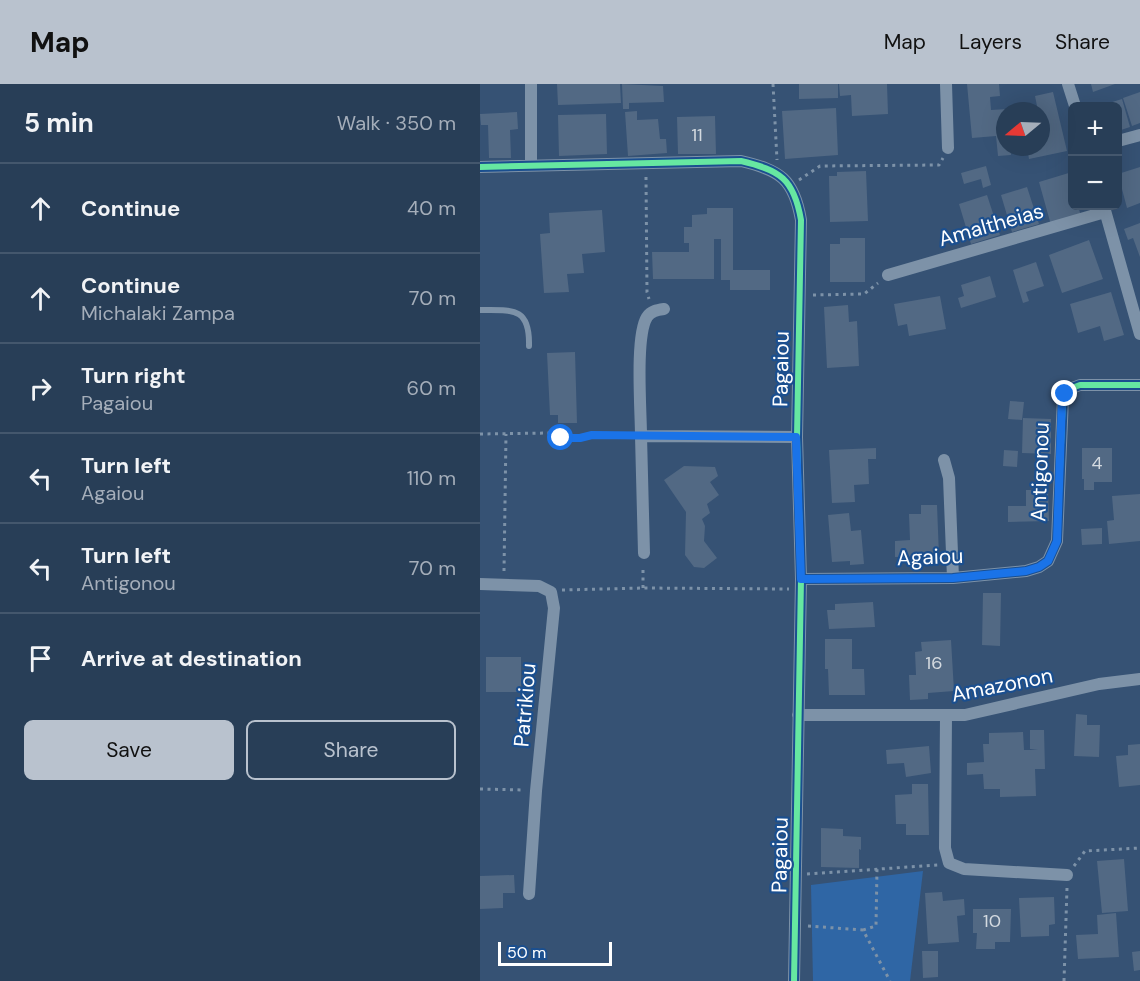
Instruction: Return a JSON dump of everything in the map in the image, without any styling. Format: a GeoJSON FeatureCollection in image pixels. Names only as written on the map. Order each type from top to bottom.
{"type":"FeatureCollection","features":[{"type":"Feature","properties":{"kind":"street"},"geometry":{"type":"LineString","coordinates":[[531,84],[531,165]]}},
{"type":"Feature","properties":{"kind":"street"},"geometry":{"type":"LineString","coordinates":[[946,84],[948,148]]}},
{"type":"Feature","properties":{"kind":"street"},"geometry":{"type":"LineString","coordinates":[[1068,84],[1074,102]]}},
{"type":"Feature","properties":{"kind":"street"},"geometry":{"type":"LineString","coordinates":[[1122,140],[1140,135]]}},
{"type":"Feature","properties":{"kind":"street","name":"Pagaiou"},"geometry":{"type":"LineString","coordinates":[[480,167],[741,162],[759,165],[777,173],[790,185],[799,207],[801,220],[796,437],[800,584],[794,981]]}},
{"type":"Feature","properties":{"kind":"street","name":"Amaltheias"},"geometry":{"type":"LineString","coordinates":[[888,275],[1101,210]]}},
{"type":"Feature","properties":{"kind":"street"},"geometry":{"type":"LineString","coordinates":[[1104,210],[1140,334]]}},
{"type":"Feature","properties":{"kind":"street"},"geometry":{"type":"LineString","coordinates":[[644,553],[640,343],[646,318],[654,311],[664,309]]}},
{"type":"Feature","properties":{"kind":"street","name":"Antigonou"},"geometry":{"type":"LineString","coordinates":[[1053,552],[1057,541],[1062,401],[1065,394],[1072,388],[1080,386],[1140,385]]}},
{"type":"Feature","properties":{"kind":"street"},"geometry":{"type":"LineString","coordinates":[[641,436],[796,437]]}},
{"type":"Feature","properties":{"kind":"street"},"geometry":{"type":"LineString","coordinates":[[944,460],[949,478],[953,578]]}},
{"type":"Feature","properties":{"kind":"street","name":"Agaiou"},"geometry":{"type":"LineString","coordinates":[[800,584],[953,578],[1026,571],[1048,561],[1053,552]]}},
{"type":"Feature","properties":{"kind":"street","name":"Patrikiou"},"geometry":{"type":"LineString","coordinates":[[480,584],[538,586],[550,592],[554,608],[536,790],[529,894]]}},
{"type":"Feature","properties":{"kind":"street","name":"Amazonon"},"geometry":{"type":"LineString","coordinates":[[798,715],[965,715],[1099,684],[1140,679]]}},
{"type":"Feature","properties":{"kind":"street"},"geometry":{"type":"LineString","coordinates":[[946,716],[945,848],[949,863],[964,869],[1067,875]]}},
{"type":"Feature","properties":{"kind":"lane"},"geometry":{"type":"LineString","coordinates":[[480,310],[516,312],[525,318],[529,331],[529,346]]}},
{"type":"Feature","properties":{"kind":"path"},"geometry":{"type":"LineString","coordinates":[[773,84],[777,173]]}},
{"type":"Feature","properties":{"kind":"path"},"geometry":{"type":"LineString","coordinates":[[790,185],[820,166],[939,165],[948,148]]}},
{"type":"Feature","properties":{"kind":"path"},"geometry":{"type":"LineString","coordinates":[[646,163],[647,292]]}},
{"type":"Feature","properties":{"kind":"path"},"geometry":{"type":"LineString","coordinates":[[800,295],[864,294],[888,275]]}},
{"type":"Feature","properties":{"kind":"path"},"geometry":{"type":"LineString","coordinates":[[504,585],[506,433]]}},
{"type":"Feature","properties":{"kind":"path"},"geometry":{"type":"LineString","coordinates":[[480,434],[550,433],[567,439],[592,435],[641,436]]}},
{"type":"Feature","properties":{"kind":"path"},"geometry":{"type":"LineString","coordinates":[[643,588],[644,553]]}},
{"type":"Feature","properties":{"kind":"path"},"geometry":{"type":"LineString","coordinates":[[577,589],[800,584]]}},
{"type":"Feature","properties":{"kind":"path"},"geometry":{"type":"LineString","coordinates":[[480,789],[536,790]]}},
{"type":"Feature","properties":{"kind":"path"},"geometry":{"type":"LineString","coordinates":[[1064,981],[1067,875],[1085,851],[1140,848]]}},
{"type":"Feature","properties":{"kind":"path"},"geometry":{"type":"LineString","coordinates":[[796,875],[936,866],[949,863]]}},
{"type":"Feature","properties":{"kind":"path"},"geometry":{"type":"LineString","coordinates":[[795,926],[863,930],[876,926],[877,869]]}},
{"type":"Feature","properties":{"kind":"path"},"geometry":{"type":"LineString","coordinates":[[863,930],[890,981]]}},
{"type":"Feature","properties":{"kind":"shaded area"},"geometry":{"type":"Polygon","coordinates":[[[923,871],[910,981],[813,981],[811,885],[923,871]]]}},
{"type":"Feature","properties":{"kind":"building"},"geometry":{"type":"Polygon","coordinates":[[[557,84],[620,84],[621,103],[558,105],[557,84]]]}},
{"type":"Feature","properties":{"kind":"building"},"geometry":{"type":"Polygon","coordinates":[[[622,84],[663,86],[664,102],[629,103],[629,109],[623,109],[622,84]]]}},
{"type":"Feature","properties":{"kind":"building"},"geometry":{"type":"Polygon","coordinates":[[[799,84],[838,84],[838,98],[799,99],[799,84]]]}},
{"type":"Feature","properties":{"kind":"building"},"geometry":{"type":"Polygon","coordinates":[[[839,84],[887,84],[888,114],[852,116],[851,95],[840,96],[839,84]]]}},
{"type":"Feature","properties":{"kind":"building"},"geometry":{"type":"Polygon","coordinates":[[[967,84],[999,84],[1000,96],[990,97],[991,110],[996,110],[996,136],[972,138],[967,84]]]}},
{"type":"Feature","properties":{"kind":"building"},"geometry":{"type":"Polygon","coordinates":[[[1091,84],[1115,84],[1093,92],[1091,84]]]}},
{"type":"Feature","properties":{"kind":"building"},"geometry":{"type":"Polygon","coordinates":[[[1053,92],[1067,151],[1050,155],[1050,102],[1036,102],[1035,96],[1053,92]]]}},
{"type":"Feature","properties":{"kind":"building"},"geometry":{"type":"Polygon","coordinates":[[[1140,92],[1140,123],[1132,126],[1123,98],[1140,92]]]}},
{"type":"Feature","properties":{"kind":"building"},"geometry":{"type":"Polygon","coordinates":[[[1122,99],[1130,127],[1122,130],[1122,102],[1112,102],[1122,99]]]}},
{"type":"Feature","properties":{"kind":"building"},"geometry":{"type":"Polygon","coordinates":[[[836,108],[838,155],[785,159],[782,111],[836,108]]]}},
{"type":"Feature","properties":{"kind":"building"},"geometry":{"type":"Polygon","coordinates":[[[637,111],[637,120],[658,119],[660,139],[666,139],[667,153],[628,156],[625,112],[637,111]]]}},
{"type":"Feature","properties":{"kind":"building"},"geometry":{"type":"Polygon","coordinates":[[[517,112],[518,129],[510,130],[511,158],[489,158],[488,125],[481,125],[480,114],[517,112]]]}},
{"type":"Feature","properties":{"kind":"building"},"geometry":{"type":"Polygon","coordinates":[[[606,114],[607,154],[559,156],[558,115],[606,114]]]}},
{"type":"Feature","properties":{"kind":"building"},"geometry":{"type":"Polygon","coordinates":[[[715,116],[716,154],[678,154],[677,117],[715,116]]]}},
{"type":"Feature","properties":{"kind":"building"},"geometry":{"type":"Polygon","coordinates":[[[986,166],[991,185],[983,188],[981,179],[964,184],[961,173],[986,166]]]}},
{"type":"Feature","properties":{"kind":"building"},"geometry":{"type":"Polygon","coordinates":[[[1140,167],[1140,203],[1127,208],[1122,189],[1122,173],[1140,167]]]}},
{"type":"Feature","properties":{"kind":"building"},"geometry":{"type":"Polygon","coordinates":[[[866,171],[868,221],[830,222],[829,176],[837,176],[837,172],[866,171]]]}},
{"type":"Feature","properties":{"kind":"building"},"geometry":{"type":"Polygon","coordinates":[[[1068,173],[1068,210],[1079,210],[1081,216],[1051,225],[1039,182],[1068,173]]]}},
{"type":"Feature","properties":{"kind":"building"},"geometry":{"type":"Polygon","coordinates":[[[1027,187],[1039,224],[1012,232],[1001,195],[1027,187]]]}},
{"type":"Feature","properties":{"kind":"building"},"geometry":{"type":"Polygon","coordinates":[[[987,195],[1000,235],[971,244],[959,204],[987,195]]]}},
{"type":"Feature","properties":{"kind":"building"},"geometry":{"type":"Polygon","coordinates":[[[707,208],[733,208],[733,270],[770,270],[770,290],[730,290],[730,280],[721,280],[721,239],[714,239],[714,279],[653,279],[652,252],[689,252],[689,243],[684,243],[684,227],[692,227],[692,215],[707,214],[707,208]]]}},
{"type":"Feature","properties":{"kind":"building"},"geometry":{"type":"Polygon","coordinates":[[[602,210],[605,252],[582,254],[584,273],[567,274],[569,292],[544,293],[540,234],[550,233],[549,213],[602,210]]]}},
{"type":"Feature","properties":{"kind":"building"},"geometry":{"type":"Polygon","coordinates":[[[1140,223],[1140,257],[1133,238],[1128,240],[1124,229],[1140,223]]]}},
{"type":"Feature","properties":{"kind":"building"},"geometry":{"type":"Polygon","coordinates":[[[840,238],[865,238],[865,282],[830,282],[830,244],[840,244],[840,238]]]}},
{"type":"Feature","properties":{"kind":"building"},"geometry":{"type":"Polygon","coordinates":[[[1089,240],[1103,279],[1062,293],[1049,255],[1089,240]]]}},
{"type":"Feature","properties":{"kind":"building"},"geometry":{"type":"Polygon","coordinates":[[[1036,262],[1044,286],[1026,292],[1029,301],[1023,303],[1013,270],[1036,262]]]}},
{"type":"Feature","properties":{"kind":"building"},"geometry":{"type":"Polygon","coordinates":[[[990,276],[996,297],[961,308],[958,298],[964,296],[961,285],[990,276]]]}},
{"type":"Feature","properties":{"kind":"building"},"geometry":{"type":"Polygon","coordinates":[[[1111,292],[1124,335],[1104,341],[1100,326],[1078,333],[1070,304],[1111,292]]]}},
{"type":"Feature","properties":{"kind":"building"},"geometry":{"type":"Polygon","coordinates":[[[940,296],[946,329],[909,336],[907,324],[898,326],[894,304],[940,296]]]}},
{"type":"Feature","properties":{"kind":"building"},"geometry":{"type":"Polygon","coordinates":[[[848,305],[849,322],[857,321],[859,366],[827,368],[824,307],[848,305]]]}},
{"type":"Feature","properties":{"kind":"building"},"geometry":{"type":"Polygon","coordinates":[[[575,352],[577,423],[558,423],[558,415],[550,415],[547,353],[575,352]]]}},
{"type":"Feature","properties":{"kind":"building"},"geometry":{"type":"Polygon","coordinates":[[[1010,401],[1024,402],[1022,420],[1008,419],[1010,401]]]}},
{"type":"Feature","properties":{"kind":"building"},"geometry":{"type":"Polygon","coordinates":[[[1023,418],[1051,419],[1051,454],[1022,453],[1023,418]]]}},
{"type":"Feature","properties":{"kind":"building"},"geometry":{"type":"Polygon","coordinates":[[[876,448],[876,459],[868,459],[869,484],[854,485],[855,502],[832,503],[829,450],[876,448]]]}},
{"type":"Feature","properties":{"kind":"building"},"geometry":{"type":"Polygon","coordinates":[[[1082,448],[1112,448],[1112,482],[1094,482],[1094,490],[1084,490],[1082,448]]]}},
{"type":"Feature","properties":{"kind":"building"},"geometry":{"type":"Polygon","coordinates":[[[1004,450],[1018,451],[1017,467],[1003,466],[1004,450]]]}},
{"type":"Feature","properties":{"kind":"building"},"geometry":{"type":"Polygon","coordinates":[[[684,466],[715,467],[718,476],[710,482],[719,495],[707,504],[710,513],[702,519],[705,526],[704,541],[717,558],[704,568],[694,567],[685,555],[686,512],[664,480],[684,466]]]}},
{"type":"Feature","properties":{"kind":"building"},"geometry":{"type":"Polygon","coordinates":[[[1026,490],[1048,490],[1049,521],[1008,522],[1008,506],[1026,506],[1026,490]]]}},
{"type":"Feature","properties":{"kind":"building"},"geometry":{"type":"Polygon","coordinates":[[[1140,494],[1140,541],[1109,544],[1107,521],[1114,520],[1112,496],[1140,494]]]}},
{"type":"Feature","properties":{"kind":"building"},"geometry":{"type":"Polygon","coordinates":[[[921,505],[937,505],[939,556],[895,557],[895,541],[910,540],[909,514],[921,514],[921,505]]]}},
{"type":"Feature","properties":{"kind":"building"},"geometry":{"type":"Polygon","coordinates":[[[849,513],[851,531],[861,530],[864,564],[850,565],[850,561],[832,562],[828,515],[849,513]]]}},
{"type":"Feature","properties":{"kind":"building"},"geometry":{"type":"Polygon","coordinates":[[[1102,528],[1102,544],[1082,545],[1081,529],[1102,528]]]}},
{"type":"Feature","properties":{"kind":"building"},"geometry":{"type":"Polygon","coordinates":[[[983,593],[1001,593],[1000,646],[982,645],[983,593]]]}},
{"type":"Feature","properties":{"kind":"building"},"geometry":{"type":"Polygon","coordinates":[[[873,602],[875,627],[829,629],[827,610],[835,610],[835,604],[873,602]]]}},
{"type":"Feature","properties":{"kind":"building"},"geometry":{"type":"Polygon","coordinates":[[[825,639],[852,639],[852,669],[864,669],[865,695],[829,695],[828,669],[825,669],[825,639]]]}},
{"type":"Feature","properties":{"kind":"building"},"geometry":{"type":"Polygon","coordinates":[[[951,640],[954,691],[928,693],[928,699],[910,700],[909,675],[916,675],[915,652],[922,651],[921,642],[951,640]]]}},
{"type":"Feature","properties":{"kind":"building"},"geometry":{"type":"Polygon","coordinates":[[[486,657],[521,657],[521,688],[532,688],[532,692],[486,692],[486,657]]]}},
{"type":"Feature","properties":{"kind":"building"},"geometry":{"type":"Polygon","coordinates":[[[1076,714],[1087,715],[1087,725],[1100,725],[1099,757],[1074,756],[1076,714]]]}},
{"type":"Feature","properties":{"kind":"building"},"geometry":{"type":"Polygon","coordinates":[[[1030,730],[1044,730],[1045,769],[1035,769],[1036,796],[1000,797],[1000,789],[984,789],[983,774],[967,775],[967,763],[984,762],[983,744],[989,744],[989,733],[1023,732],[1024,750],[1038,750],[1030,749],[1030,730]]]}},
{"type":"Feature","properties":{"kind":"building"},"geometry":{"type":"Polygon","coordinates":[[[1140,744],[1140,785],[1119,787],[1116,756],[1128,755],[1128,745],[1140,744]]]}},
{"type":"Feature","properties":{"kind":"building"},"geometry":{"type":"Polygon","coordinates":[[[929,746],[931,773],[906,777],[904,763],[887,764],[886,750],[929,746]]]}},
{"type":"Feature","properties":{"kind":"building"},"geometry":{"type":"Polygon","coordinates":[[[912,784],[928,784],[929,835],[906,835],[906,824],[896,824],[895,795],[912,794],[912,784]]]}},
{"type":"Feature","properties":{"kind":"building"},"geometry":{"type":"Polygon","coordinates":[[[821,828],[843,829],[843,836],[861,837],[859,868],[821,867],[821,828]]]}},
{"type":"Feature","properties":{"kind":"building"},"geometry":{"type":"Polygon","coordinates":[[[1124,859],[1128,911],[1102,913],[1097,861],[1124,859]]]}},
{"type":"Feature","properties":{"kind":"building"},"geometry":{"type":"Polygon","coordinates":[[[514,875],[515,893],[503,893],[503,908],[480,909],[480,876],[514,875]]]}},
{"type":"Feature","properties":{"kind":"building"},"geometry":{"type":"Polygon","coordinates":[[[942,892],[943,901],[964,899],[965,915],[957,916],[959,942],[928,944],[925,893],[942,892]]]}},
{"type":"Feature","properties":{"kind":"building"},"geometry":{"type":"Polygon","coordinates":[[[1054,897],[1055,924],[1049,925],[1049,936],[1021,937],[1019,898],[1054,897]]]}},
{"type":"Feature","properties":{"kind":"building"},"geometry":{"type":"Polygon","coordinates":[[[973,909],[1011,909],[1010,942],[995,942],[995,949],[976,949],[977,933],[973,933],[973,909]]]}},
{"type":"Feature","properties":{"kind":"building"},"geometry":{"type":"Polygon","coordinates":[[[1116,913],[1119,957],[1078,959],[1076,935],[1098,934],[1097,915],[1116,913]]]}},
{"type":"Feature","properties":{"kind":"building"},"geometry":{"type":"Polygon","coordinates":[[[922,951],[938,951],[938,977],[923,978],[922,951]]]}},
{"type":"Feature","properties":{"kind":"building"},"geometry":{"type":"Polygon","coordinates":[[[1140,951],[1140,970],[1134,971],[1132,952],[1140,951]]]}},
{"type":"Feature","properties":{"kind":"cycle path"},"geometry":{"type":"LineString","coordinates":[[480,167],[741,161],[775,173],[783,179],[794,195],[801,220],[797,437],[801,579],[794,981]]}},
{"type":"Feature","properties":{"kind":"cycle path"},"geometry":{"type":"LineString","coordinates":[[801,579],[953,578],[1026,571],[1039,567],[1048,561],[1057,541],[1063,397],[1072,388],[1080,385],[1140,385]]}},
{"type":"Feature","properties":{"kind":"route"},"geometry":{"type":"LineString","coordinates":[[561,438],[580,438],[592,435],[796,437],[801,579],[953,578],[1026,571],[1048,561],[1057,541],[1062,401],[1065,394]]}}]}
